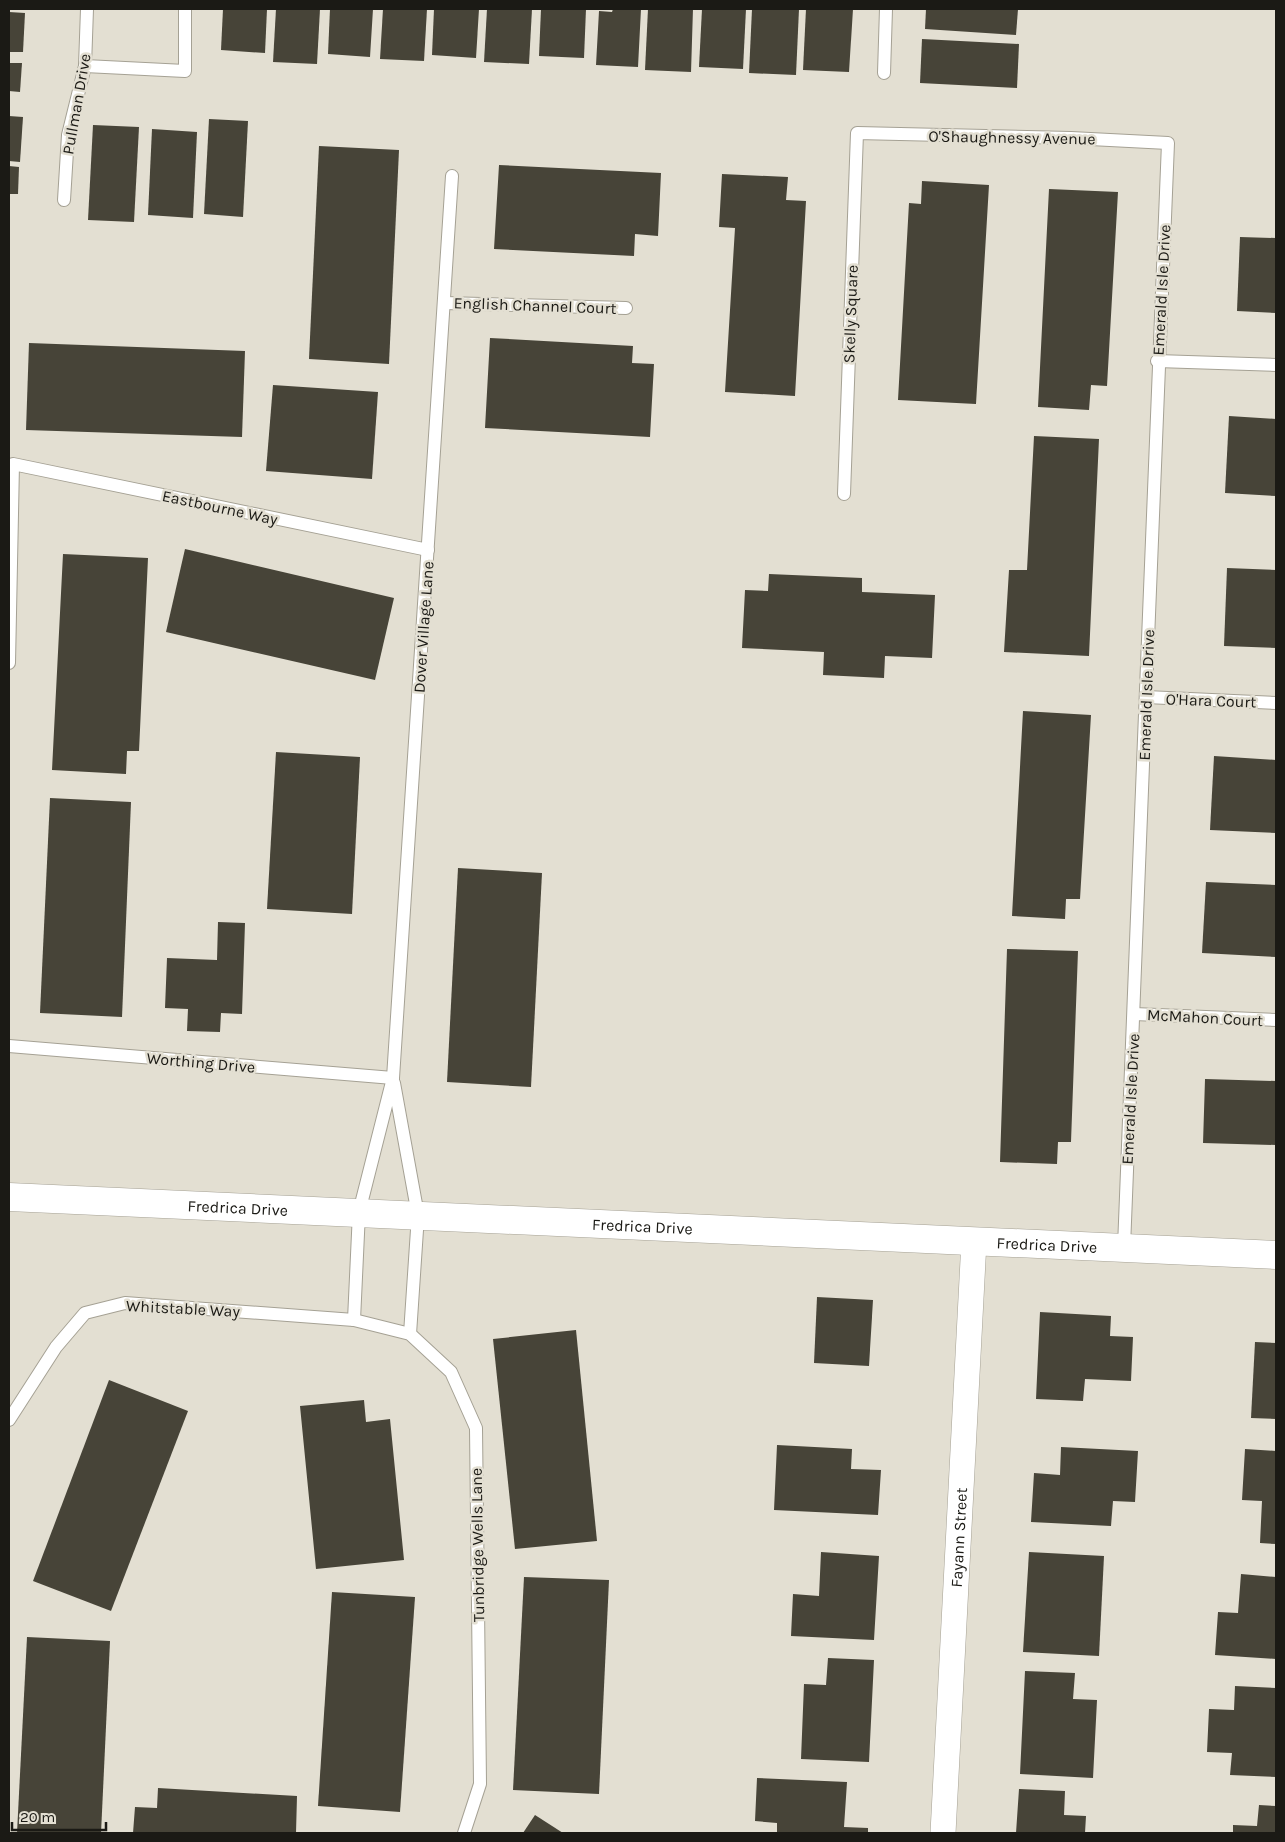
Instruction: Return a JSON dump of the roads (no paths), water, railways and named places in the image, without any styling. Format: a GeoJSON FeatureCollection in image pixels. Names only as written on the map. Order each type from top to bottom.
{"type":"FeatureCollection","features":[{"type":"Feature","properties":{"kind":"street","name":"Fredrica Drive"},"geometry":{"type":"LineString","coordinates":[[9,1197],[1276,1255]]}},
{"type":"Feature","properties":{"kind":"street","name":"Fayann Street"},"geometry":{"type":"LineString","coordinates":[[943,1833],[974,1241]]}},
{"type":"Feature","properties":{"kind":"lane","name":"Pullman Drive"},"geometry":{"type":"LineString","coordinates":[[64,200],[68,135],[85,66],[87,9]]}},
{"type":"Feature","properties":{"kind":"lane"},"geometry":{"type":"LineString","coordinates":[[85,66],[185,71],[185,9]]}},
{"type":"Feature","properties":{"kind":"lane"},"geometry":{"type":"LineString","coordinates":[[884,73],[886,9]]}},
{"type":"Feature","properties":{"kind":"lane","name":"O'Shaughnessy Avenue"},"geometry":{"type":"LineString","coordinates":[[856,133],[1072,138],[1168,143]]}},
{"type":"Feature","properties":{"kind":"lane","name":"Skelly Square"},"geometry":{"type":"LineString","coordinates":[[844,494],[856,133]]}},
{"type":"Feature","properties":{"kind":"lane","name":"Emerald Isle Drive"},"geometry":{"type":"LineString","coordinates":[[1124,1247],[1146,697],[1157,361],[1168,143]]}},
{"type":"Feature","properties":{"kind":"lane","name":"Dover Village Lane"},"geometry":{"type":"LineString","coordinates":[[354,1320],[359,1212],[393,1078],[452,176]]}},
{"type":"Feature","properties":{"kind":"lane","name":"English Channel Court"},"geometry":{"type":"LineString","coordinates":[[444,302],[626,308]]}},
{"type":"Feature","properties":{"kind":"lane"},"geometry":{"type":"LineString","coordinates":[[1157,361],[1276,365]]}},
{"type":"Feature","properties":{"kind":"lane","name":"Eastbourne Way"},"geometry":{"type":"LineString","coordinates":[[9,663],[13,464],[428,550]]}},
{"type":"Feature","properties":{"kind":"lane","name":"O'Hara Court"},"geometry":{"type":"LineString","coordinates":[[1146,697],[1276,703]]}},
{"type":"Feature","properties":{"kind":"lane","name":"McMahon Court"},"geometry":{"type":"LineString","coordinates":[[1134,1014],[1276,1020]]}},
{"type":"Feature","properties":{"kind":"lane","name":"Worthing Drive"},"geometry":{"type":"LineString","coordinates":[[9,1046],[393,1078]]}},
{"type":"Feature","properties":{"kind":"lane","name":"Dover Village Lane"},"geometry":{"type":"LineString","coordinates":[[393,1078],[418,1215],[410,1334]]}},
{"type":"Feature","properties":{"kind":"lane","name":"Whitstable Way"},"geometry":{"type":"LineString","coordinates":[[9,1420],[56,1347],[85,1313],[125,1303],[354,1320]]}},
{"type":"Feature","properties":{"kind":"lane","name":"Tunbridge Wells Lane"},"geometry":{"type":"LineString","coordinates":[[354,1320],[410,1334],[451,1372],[476,1428],[480,1784],[464,1833]]}}]}
